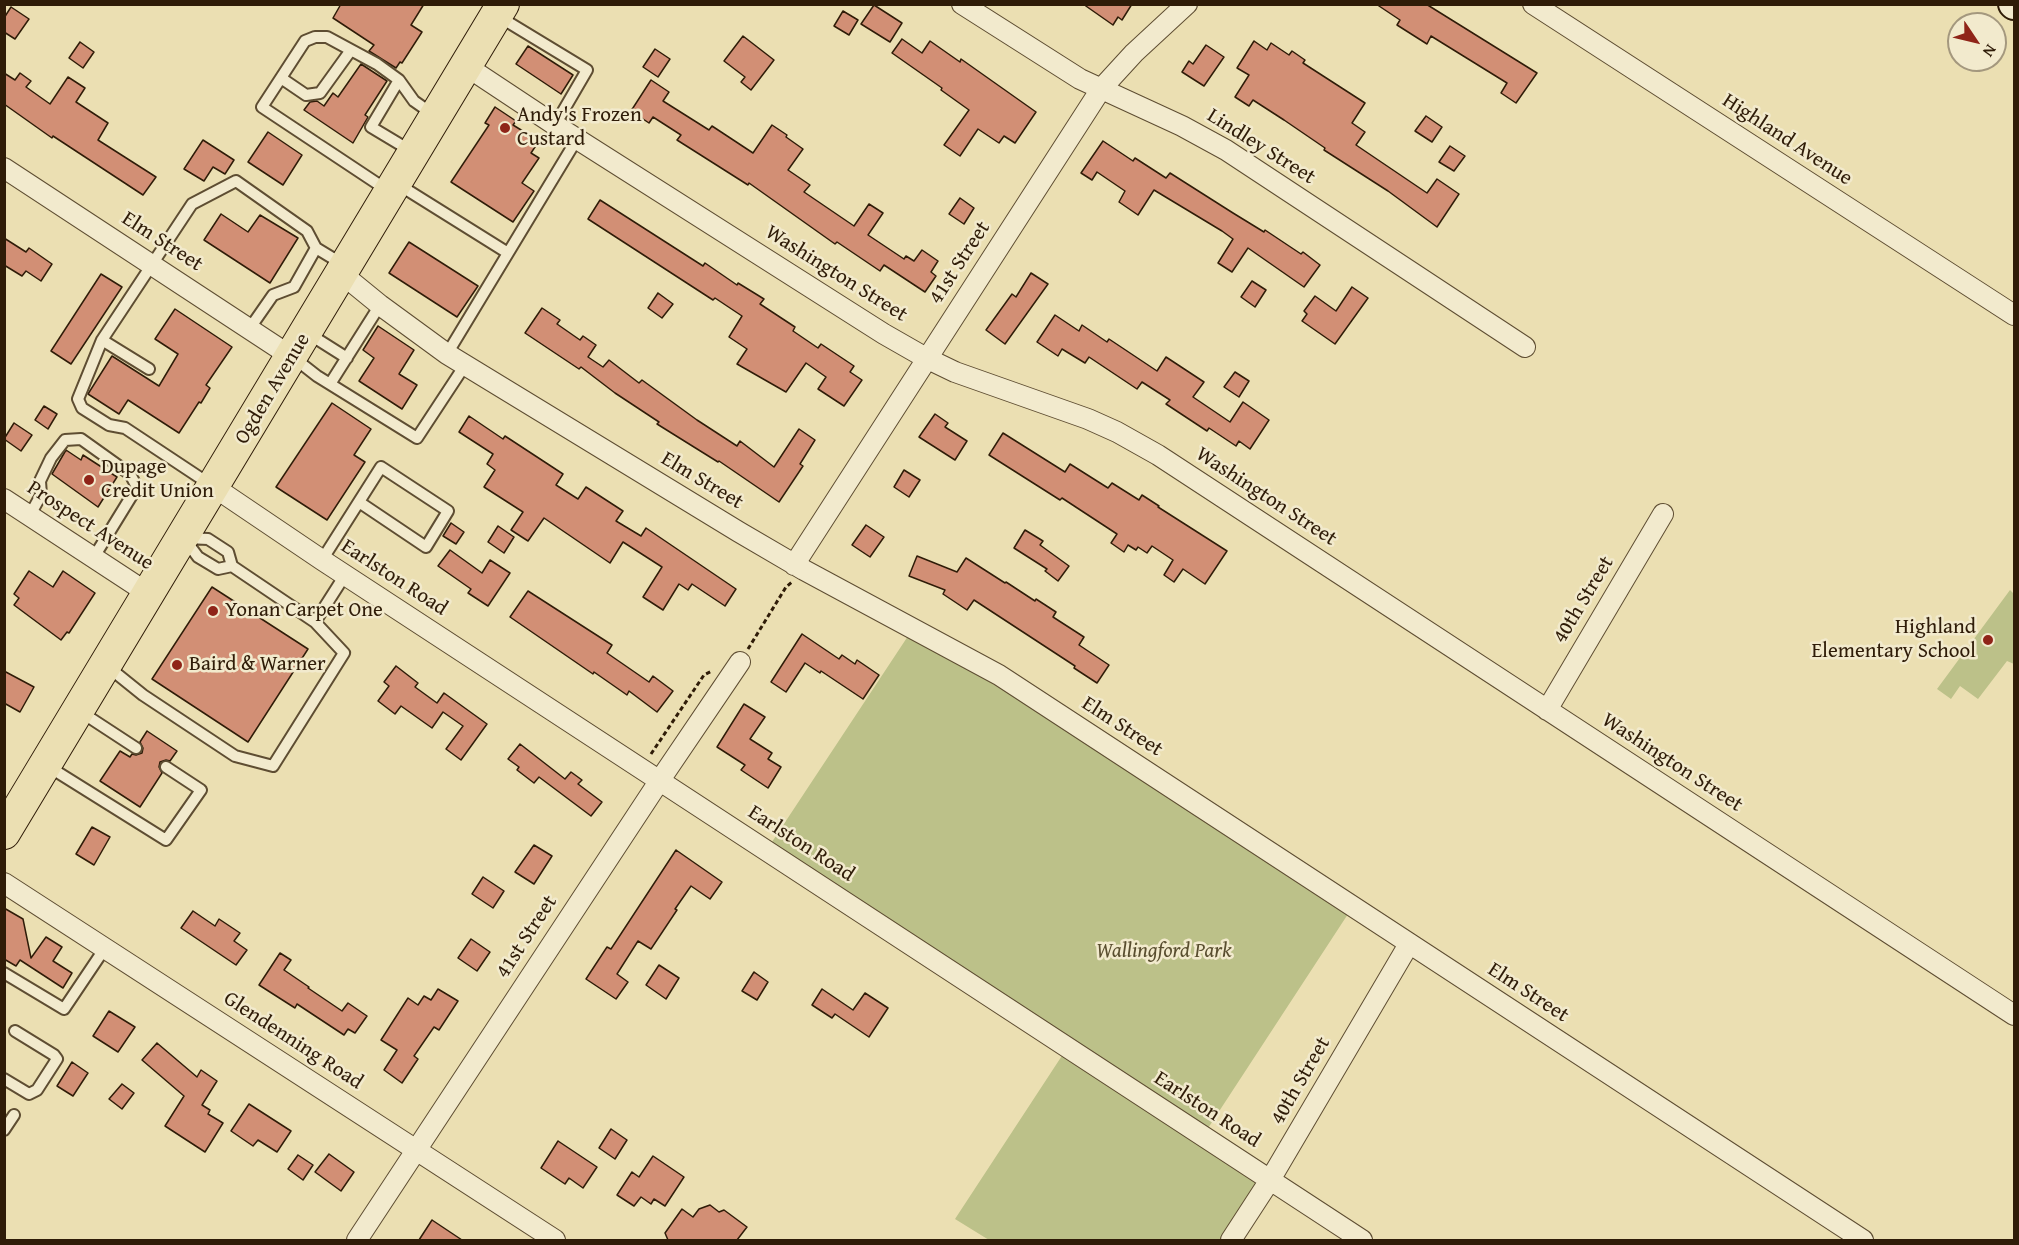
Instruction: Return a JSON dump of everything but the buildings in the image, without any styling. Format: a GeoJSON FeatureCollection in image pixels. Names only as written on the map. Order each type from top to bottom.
{"type":"FeatureCollection","features":[{"type":"Feature","properties":{"kind":"main road","name":"Ogden Avenue"},"geometry":{"type":"LineString","coordinates":[[5,831],[184,538],[500,10]]}},
{"type":"Feature","properties":{"kind":"street","name":"Lindley Street"},"geometry":{"type":"LineString","coordinates":[[962,4],[1080,79],[1182,126],[1226,150],[1525,347]]}},
{"type":"Feature","properties":{"kind":"street","name":"41st Street"},"geometry":{"type":"LineString","coordinates":[[794,565],[1101,89],[1134,53],[1187,4]]}},
{"type":"Feature","properties":{"kind":"street","name":"Highland Avenue"},"geometry":{"type":"LineString","coordinates":[[1533,4],[2014,315]]}},
{"type":"Feature","properties":{"kind":"street","name":"Washington Street"},"geometry":{"type":"LineString","coordinates":[[466,66],[884,334],[926,358],[955,372],[1088,419],[1138,443],[2014,1015]]}},
{"type":"Feature","properties":{"kind":"street","name":"Elm Street"},"geometry":{"type":"LineString","coordinates":[[4,168],[249,328],[299,345]]}},
{"type":"Feature","properties":{"kind":"street","name":"Elm Street"},"geometry":{"type":"LineString","coordinates":[[344,271],[380,305],[447,354],[794,565],[999,675],[1863,1240]]}},
{"type":"Feature","properties":{"kind":"street","name":"Earlston Road"},"geometry":{"type":"LineString","coordinates":[[214,487],[322,560],[1362,1240]]}},
{"type":"Feature","properties":{"kind":"street","name":"Prospect Avenue"},"geometry":{"type":"LineString","coordinates":[[4,499],[149,594]]}},
{"type":"Feature","properties":{"kind":"street","name":"40th Street"},"geometry":{"type":"LineString","coordinates":[[1547,710],[1663,514]]}},
{"type":"Feature","properties":{"kind":"street","name":"41st Street"},"geometry":{"type":"LineString","coordinates":[[357,1240],[660,780],[740,663]]}},
{"type":"Feature","properties":{"kind":"street","name":"Glendenning Road"},"geometry":{"type":"LineString","coordinates":[[4,882],[555,1240]]}},
{"type":"Feature","properties":{"kind":"street","name":"40th Street"},"geometry":{"type":"LineString","coordinates":[[1231,1240],[1270,1180],[1409,944]]}},
{"type":"Feature","properties":{"kind":"lane"},"geometry":{"type":"LineString","coordinates":[[500,10],[587,70],[555,125]]}},
{"type":"Feature","properties":{"kind":"lane"},"geometry":{"type":"LineString","coordinates":[[436,116],[414,101],[399,80],[377,64],[327,37],[315,37],[305,41],[262,108],[393,188],[508,253]]}},
{"type":"Feature","properties":{"kind":"lane"},"geometry":{"type":"LineString","coordinates":[[281,78],[306,95],[320,93],[351,50]]}},
{"type":"Feature","properties":{"kind":"lane"},"geometry":{"type":"LineString","coordinates":[[399,80],[370,127],[414,153]]}},
{"type":"Feature","properties":{"kind":"lane"},"geometry":{"type":"LineString","coordinates":[[447,354],[577,139]]}},
{"type":"Feature","properties":{"kind":"lane"},"geometry":{"type":"LineString","coordinates":[[214,487],[125,428],[109,425],[82,408],[78,399],[102,340],[192,204],[236,181],[307,231],[316,248],[344,271]]}},
{"type":"Feature","properties":{"kind":"lane"},"geometry":{"type":"LineString","coordinates":[[249,328],[273,295],[294,287],[316,248]]}},
{"type":"Feature","properties":{"kind":"lane"},"geometry":{"type":"LineString","coordinates":[[330,384],[380,305]]}},
{"type":"Feature","properties":{"kind":"lane"},"geometry":{"type":"LineString","coordinates":[[102,340],[149,369]]}},
{"type":"Feature","properties":{"kind":"lane"},"geometry":{"type":"LineString","coordinates":[[299,345],[347,358]]}},
{"type":"Feature","properties":{"kind":"lane"},"geometry":{"type":"LineString","coordinates":[[299,345],[330,384],[417,438],[465,365]]}},
{"type":"Feature","properties":{"kind":"lane"},"geometry":{"type":"LineString","coordinates":[[30,516],[41,495],[40,481],[51,458],[65,440],[81,439],[130,474],[137,487],[94,557]]}},
{"type":"Feature","properties":{"kind":"lane"},"geometry":{"type":"LineString","coordinates":[[322,560],[381,467],[448,511],[426,547],[359,502]]}},
{"type":"Feature","properties":{"kind":"lane"},"geometry":{"type":"LineString","coordinates":[[184,538],[198,557],[218,569],[232,566]]}},
{"type":"Feature","properties":{"kind":"lane"},"geometry":{"type":"LineString","coordinates":[[106,666],[143,695],[234,756],[273,766],[344,653],[315,622],[232,566],[228,552],[208,539],[184,538]]}},
{"type":"Feature","properties":{"kind":"lane"},"geometry":{"type":"LineString","coordinates":[[315,622],[345,575]]}},
{"type":"Feature","properties":{"kind":"lane"},"geometry":{"type":"LineString","coordinates":[[79,710],[136,748]]}},
{"type":"Feature","properties":{"kind":"lane"},"geometry":{"type":"LineString","coordinates":[[46,765],[166,840],[201,790],[166,767]]}},
{"type":"Feature","properties":{"kind":"lane"},"geometry":{"type":"LineString","coordinates":[[4,973],[64,1009],[105,948]]}},
{"type":"Feature","properties":{"kind":"lane"},"geometry":{"type":"LineString","coordinates":[[4,1078],[29,1094],[37,1090],[57,1059],[15,1031]]}},
{"type":"Feature","properties":{"kind":"lane"},"geometry":{"type":"LineString","coordinates":[[4,1130],[14,1115]]}},
{"type":"Feature","properties":{"kind":"green space"},"geometry":{"type":"Polygon","coordinates":[[[2010,590],[2014,594],[2014,664],[2007,661],[1978,699],[1960,686],[1951,699],[1937,689],[2010,590]]]}},
{"type":"Feature","properties":{"kind":"green space","name":"Wallingford Park"},"geometry":{"type":"Polygon","coordinates":[[[912,630],[1348,914],[1199,1142],[1260,1182],[1222,1240],[989,1240],[955,1219],[1069,1045],[768,848],[912,630]]]}},
{"type":"Feature","properties":{"kind":"place","name":"Andy's Frozen Custard"},"geometry":{"type":"Point","coordinates":[505,128]}},
{"type":"Feature","properties":{"kind":"place","name":"Dupage Credit Union"},"geometry":{"type":"Point","coordinates":[89,480]}},
{"type":"Feature","properties":{"kind":"place","name":"Yonan Carpet One"},"geometry":{"type":"Point","coordinates":[213,611]}},
{"type":"Feature","properties":{"kind":"place","name":"Highland Elementary School"},"geometry":{"type":"Point","coordinates":[1988,640]}},
{"type":"Feature","properties":{"kind":"place","name":"Baird & Warner"},"geometry":{"type":"Point","coordinates":[177,665]}}]}
